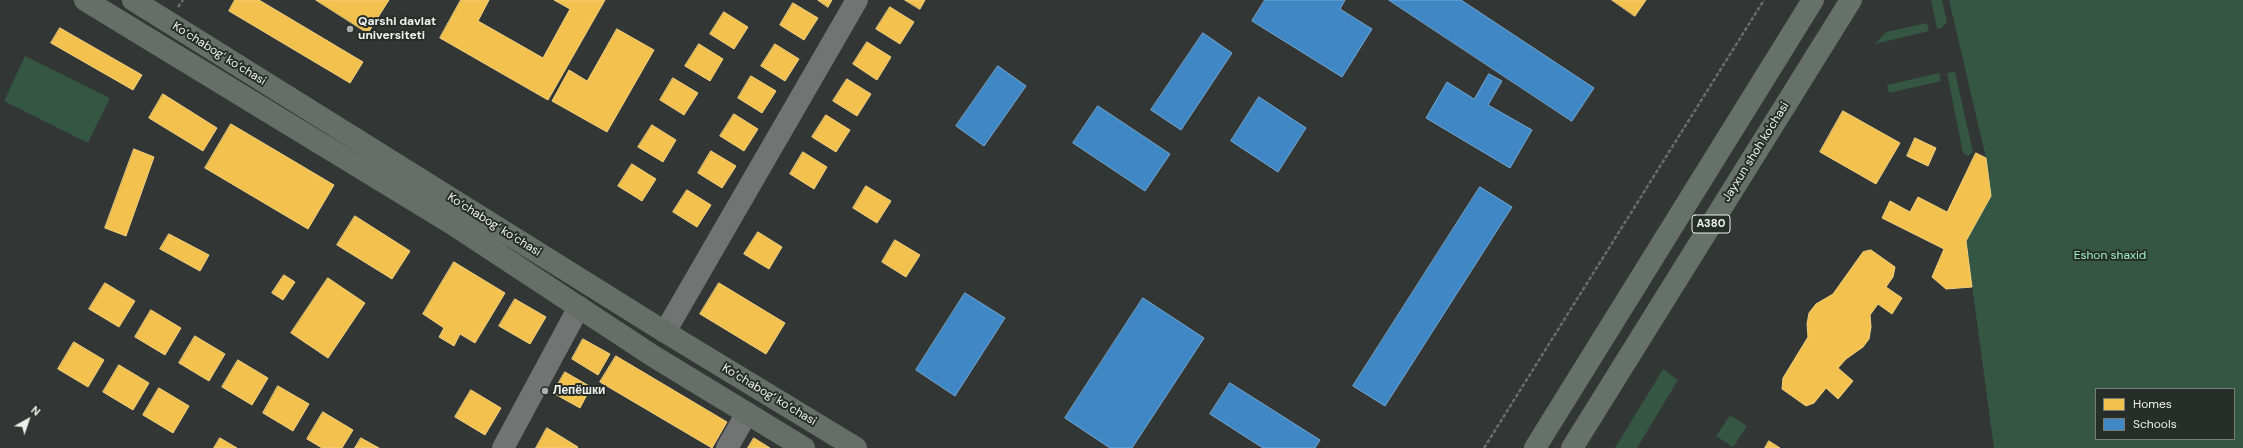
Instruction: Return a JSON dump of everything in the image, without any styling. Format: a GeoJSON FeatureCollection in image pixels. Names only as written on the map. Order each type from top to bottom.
{"type":"FeatureCollection","features":[{"type":"Feature","properties":{"kind":"highway","name":"A380"},"geometry":{"type":"LineString","coordinates":[[1535,448],[1814,0]]}},
{"type":"Feature","properties":{"kind":"highway","name":"Jayxun shoh ko'chasi"},"geometry":{"type":"LineString","coordinates":[[1572,448],[1851,0]]}},
{"type":"Feature","properties":{"kind":"highway"},"geometry":{"type":"LineString","coordinates":[[1757,92],[1782,110]]}},
{"type":"Feature","properties":{"kind":"main road","name":"Ko‘chabog‘ ko‘chasi"},"geometry":{"type":"LineString","coordinates":[[85,0],[451,224],[644,350],[804,448]]}},
{"type":"Feature","properties":{"kind":"main road","name":"Ko‘chabog‘ ko‘chasi"},"geometry":{"type":"LineString","coordinates":[[133,0],[661,330],[856,448]]}},
{"type":"Feature","properties":{"kind":"street"},"geometry":{"type":"LineString","coordinates":[[644,350],[661,330],[857,0]]}},
{"type":"Feature","properties":{"kind":"street"},"geometry":{"type":"LineString","coordinates":[[503,448],[579,308]]}},
{"type":"Feature","properties":{"kind":"street"},"geometry":{"type":"LineString","coordinates":[[727,448],[747,413]]}},
{"type":"Feature","properties":{"kind":"path"},"geometry":{"type":"LineString","coordinates":[[1484,448],[1764,0]]}},
{"type":"Feature","properties":{"kind":"green space"},"geometry":{"type":"Polygon","coordinates":[[[1931,0],[1942,0],[1947,22],[1941,28],[1937,29],[1931,0]]]}},
{"type":"Feature","properties":{"kind":"green space","name":"Eshon shaxid"},"geometry":{"type":"Polygon","coordinates":[[[1949,0],[2243,0],[2243,448],[1994,448],[1966,241],[1991,196],[1986,158],[1949,0]]]}},
{"type":"Feature","properties":{"kind":"green space"},"geometry":{"type":"Polygon","coordinates":[[[1927,23],[1929,31],[1875,44],[1886,32],[1927,23]]]}},
{"type":"Feature","properties":{"kind":"green space"},"geometry":{"type":"Polygon","coordinates":[[[25,56],[110,98],[88,143],[4,101],[25,56]]]}},
{"type":"Feature","properties":{"kind":"green space"},"geometry":{"type":"Polygon","coordinates":[[[1955,72],[1973,152],[1968,156],[1963,153],[1947,73],[1955,72]]]}},
{"type":"Feature","properties":{"kind":"green space"},"geometry":{"type":"Polygon","coordinates":[[[1939,73],[1941,81],[1889,93],[1887,85],[1939,73]]]}},
{"type":"Feature","properties":{"kind":"green space"},"geometry":{"type":"Polygon","coordinates":[[[1663,369],[1678,380],[1637,448],[1615,448],[1663,369]]]}},
{"type":"Feature","properties":{"kind":"green space"},"geometry":{"type":"Polygon","coordinates":[[[1730,415],[1747,426],[1733,447],[1716,436],[1730,415]]]}},
{"type":"Feature","properties":{"kind":"building: Homes"},"geometry":{"type":"Polygon","coordinates":[[[235,0],[259,0],[363,62],[350,83],[229,11],[235,0]]]}},
{"type":"Feature","properties":{"kind":"building: Homes"},"geometry":{"type":"Polygon","coordinates":[[[316,0],[389,0],[368,33],[316,0]]]}},
{"type":"Feature","properties":{"kind":"building: Homes"},"geometry":{"type":"Polygon","coordinates":[[[461,0],[489,0],[478,21],[543,58],[570,9],[554,0],[605,0],[548,100],[440,38],[461,0]]]}},
{"type":"Feature","properties":{"kind":"building: Homes"},"geometry":{"type":"Polygon","coordinates":[[[818,0],[832,0],[828,7],[818,0]]]}},
{"type":"Feature","properties":{"kind":"building: Homes"},"geometry":{"type":"Polygon","coordinates":[[[905,0],[925,0],[920,9],[905,0]]]}},
{"type":"Feature","properties":{"kind":"building: Homes"},"geometry":{"type":"Polygon","coordinates":[[[1612,0],[1646,0],[1635,16],[1612,0]]]}},
{"type":"Feature","properties":{"kind":"building: Homes"},"geometry":{"type":"Polygon","coordinates":[[[793,3],[818,18],[804,40],[780,25],[793,3]]]}},
{"type":"Feature","properties":{"kind":"building: Homes"},"geometry":{"type":"Polygon","coordinates":[[[890,7],[914,22],[900,44],[876,29],[890,7]]]}},
{"type":"Feature","properties":{"kind":"building: Homes"},"geometry":{"type":"Polygon","coordinates":[[[724,12],[748,27],[734,49],[710,34],[724,12]]]}},
{"type":"Feature","properties":{"kind":"building: Homes"},"geometry":{"type":"Polygon","coordinates":[[[60,28],[142,75],[133,90],[51,43],[60,28]]]}},
{"type":"Feature","properties":{"kind":"building: Homes"},"geometry":{"type":"Polygon","coordinates":[[[617,29],[654,50],[607,132],[552,101],[569,70],[587,81],[617,29]]]}},
{"type":"Feature","properties":{"kind":"building: Homes"},"geometry":{"type":"Polygon","coordinates":[[[867,42],[891,57],[877,80],[853,64],[867,42]]]}},
{"type":"Feature","properties":{"kind":"building: Homes"},"geometry":{"type":"Polygon","coordinates":[[[699,44],[723,59],[710,81],[685,66],[699,44]]]}},
{"type":"Feature","properties":{"kind":"building: Homes"},"geometry":{"type":"Polygon","coordinates":[[[775,44],[799,59],[785,81],[761,66],[775,44]]]}},
{"type":"Feature","properties":{"kind":"building: Homes"},"geometry":{"type":"Polygon","coordinates":[[[751,76],[776,91],[762,113],[738,98],[751,76]]]}},
{"type":"Feature","properties":{"kind":"building: Homes"},"geometry":{"type":"Polygon","coordinates":[[[673,78],[698,93],[684,115],[660,100],[673,78]]]}},
{"type":"Feature","properties":{"kind":"building: Homes"},"geometry":{"type":"Polygon","coordinates":[[[847,79],[871,94],[857,116],[833,101],[847,79]]]}},
{"type":"Feature","properties":{"kind":"building: Homes"},"geometry":{"type":"Polygon","coordinates":[[[163,94],[217,128],[203,151],[149,118],[163,94]]]}},
{"type":"Feature","properties":{"kind":"building: Homes"},"geometry":{"type":"Polygon","coordinates":[[[1843,111],[1900,143],[1876,184],[1820,152],[1843,111]]]}},
{"type":"Feature","properties":{"kind":"building: Homes"},"geometry":{"type":"Polygon","coordinates":[[[734,114],[758,129],[744,151],[720,136],[734,114]]]}},
{"type":"Feature","properties":{"kind":"building: Homes"},"geometry":{"type":"Polygon","coordinates":[[[826,115],[850,130],[836,152],[812,137],[826,115]]]}},
{"type":"Feature","properties":{"kind":"building: Homes"},"geometry":{"type":"Polygon","coordinates":[[[231,124],[334,185],[308,229],[205,168],[231,124]]]}},
{"type":"Feature","properties":{"kind":"building: Homes"},"geometry":{"type":"Polygon","coordinates":[[[652,125],[676,140],[663,162],[638,147],[652,125]]]}},
{"type":"Feature","properties":{"kind":"building: Homes"},"geometry":{"type":"Polygon","coordinates":[[[1915,138],[1936,148],[1928,166],[1907,156],[1915,138]]]}},
{"type":"Feature","properties":{"kind":"building: Homes"},"geometry":{"type":"Polygon","coordinates":[[[134,149],[154,157],[126,236],[105,228],[134,149]]]}},
{"type":"Feature","properties":{"kind":"building: Homes"},"geometry":{"type":"Polygon","coordinates":[[[711,151],[736,166],[722,188],[698,173],[711,151]]]}},
{"type":"Feature","properties":{"kind":"building: Homes"},"geometry":{"type":"Polygon","coordinates":[[[803,152],[827,167],[814,189],[790,174],[803,152]]]}},
{"type":"Feature","properties":{"kind":"building: Homes"},"geometry":{"type":"Polygon","coordinates":[[[1976,153],[1986,158],[1991,196],[1966,241],[1972,287],[1946,289],[1932,277],[1944,249],[1882,218],[1890,201],[1910,212],[1918,197],[1947,212],[1976,153]]]}},
{"type":"Feature","properties":{"kind":"building: Homes"},"geometry":{"type":"Polygon","coordinates":[[[632,164],[656,179],[642,201],[618,186],[632,164]]]}},
{"type":"Feature","properties":{"kind":"building: Homes"},"geometry":{"type":"Polygon","coordinates":[[[866,186],[891,201],[877,223],[853,208],[866,186]]]}},
{"type":"Feature","properties":{"kind":"building: Homes"},"geometry":{"type":"Polygon","coordinates":[[[687,190],[711,205],[697,227],[673,212],[687,190]]]}},
{"type":"Feature","properties":{"kind":"building: Homes"},"geometry":{"type":"Polygon","coordinates":[[[355,216],[410,251],[392,279],[337,245],[355,216]]]}},
{"type":"Feature","properties":{"kind":"building: Homes"},"geometry":{"type":"Polygon","coordinates":[[[758,232],[782,247],[769,269],[744,254],[758,232]]]}},
{"type":"Feature","properties":{"kind":"building: Homes"},"geometry":{"type":"Polygon","coordinates":[[[169,234],[209,255],[200,271],[160,249],[169,234]]]}},
{"type":"Feature","properties":{"kind":"building: Homes"},"geometry":{"type":"Polygon","coordinates":[[[895,240],[920,255],[906,277],[882,262],[895,240]]]}},
{"type":"Feature","properties":{"kind":"building: Homes"},"geometry":{"type":"Polygon","coordinates":[[[1871,250],[1895,267],[1893,277],[1886,287],[1902,298],[1892,314],[1878,304],[1870,315],[1871,327],[1869,339],[1863,347],[1846,359],[1838,368],[1853,381],[1838,399],[1826,388],[1814,403],[1806,406],[1782,389],[1783,378],[1808,337],[1807,324],[1809,313],[1816,304],[1833,294],[1863,252],[1871,250]]]}},
{"type":"Feature","properties":{"kind":"building: Homes"},"geometry":{"type":"Polygon","coordinates":[[[454,262],[505,293],[475,343],[460,334],[454,346],[439,337],[444,328],[423,314],[454,262]]]}},
{"type":"Feature","properties":{"kind":"building: Homes"},"geometry":{"type":"Polygon","coordinates":[[[284,275],[295,282],[283,300],[272,293],[284,275]]]}},
{"type":"Feature","properties":{"kind":"building: Homes"},"geometry":{"type":"Polygon","coordinates":[[[328,278],[365,303],[328,358],[291,333],[328,278]]]}},
{"type":"Feature","properties":{"kind":"building: Homes"},"geometry":{"type":"Polygon","coordinates":[[[105,283],[135,301],[119,327],[89,309],[105,283]]]}},
{"type":"Feature","properties":{"kind":"building: Homes"},"geometry":{"type":"Polygon","coordinates":[[[719,283],[785,323],[766,354],[700,314],[719,283]]]}},
{"type":"Feature","properties":{"kind":"building: Homes"},"geometry":{"type":"Polygon","coordinates":[[[515,299],[546,317],[530,344],[499,326],[515,299]]]}},
{"type":"Feature","properties":{"kind":"building: Homes"},"geometry":{"type":"Polygon","coordinates":[[[151,310],[181,328],[165,355],[135,337],[151,310]]]}},
{"type":"Feature","properties":{"kind":"building: Homes"},"geometry":{"type":"Polygon","coordinates":[[[195,336],[225,354],[209,381],[179,363],[195,336]]]}},
{"type":"Feature","properties":{"kind":"building: Homes"},"geometry":{"type":"Polygon","coordinates":[[[583,339],[610,354],[598,375],[572,359],[583,339]]]}},
{"type":"Feature","properties":{"kind":"building: Homes"},"geometry":{"type":"Polygon","coordinates":[[[74,342],[104,360],[88,387],[58,369],[74,342]]]}},
{"type":"Feature","properties":{"kind":"building: Homes"},"geometry":{"type":"Polygon","coordinates":[[[616,356],[727,422],[712,448],[600,382],[616,356]]]}},
{"type":"Feature","properties":{"kind":"building: Homes"},"geometry":{"type":"Polygon","coordinates":[[[238,360],[268,378],[252,405],[222,387],[238,360]]]}},
{"type":"Feature","properties":{"kind":"building: Homes"},"geometry":{"type":"Polygon","coordinates":[[[119,365],[149,383],[133,410],[103,392],[119,365]]]}},
{"type":"Feature","properties":{"kind":"building: Homes"},"geometry":{"type":"Polygon","coordinates":[[[565,372],[591,387],[580,408],[553,393],[565,372]]]}},
{"type":"Feature","properties":{"kind":"building: Homes"},"geometry":{"type":"Polygon","coordinates":[[[278,386],[309,404],[293,431],[263,413],[278,386]]]}},
{"type":"Feature","properties":{"kind":"building: Homes"},"geometry":{"type":"Polygon","coordinates":[[[159,388],[189,406],[173,433],[143,415],[159,388]]]}},
{"type":"Feature","properties":{"kind":"building: Homes"},"geometry":{"type":"Polygon","coordinates":[[[471,390],[501,408],[485,435],[455,417],[471,390]]]}},
{"type":"Feature","properties":{"kind":"building: Homes"},"geometry":{"type":"Polygon","coordinates":[[[323,412],[353,430],[342,448],[322,448],[307,439],[323,412]]]}},
{"type":"Feature","properties":{"kind":"building: Homes"},"geometry":{"type":"Polygon","coordinates":[[[547,428],[578,447],[536,448],[547,428]]]}},
{"type":"Feature","properties":{"kind":"building: Homes"},"geometry":{"type":"Polygon","coordinates":[[[220,438],[237,448],[214,448],[220,438]]]}},
{"type":"Feature","properties":{"kind":"building: Homes"},"geometry":{"type":"Polygon","coordinates":[[[361,438],[379,448],[355,448],[361,438]]]}},
{"type":"Feature","properties":{"kind":"building: Homes"},"geometry":{"type":"Polygon","coordinates":[[[754,438],[770,448],[748,448],[754,438]]]}},
{"type":"Feature","properties":{"kind":"building: Homes"},"geometry":{"type":"Polygon","coordinates":[[[1769,441],[1780,448],[1765,448],[1769,441]]]}},
{"type":"Feature","properties":{"kind":"building: Schools"},"geometry":{"type":"Polygon","coordinates":[[[1265,0],[1345,0],[1340,9],[1372,29],[1342,77],[1252,21],[1265,0]]]}},
{"type":"Feature","properties":{"kind":"building: Schools"},"geometry":{"type":"Polygon","coordinates":[[[1389,0],[1461,0],[1594,88],[1572,121],[1389,0]]]}},
{"type":"Feature","properties":{"kind":"building: Schools"},"geometry":{"type":"Polygon","coordinates":[[[1203,33],[1232,53],[1181,130],[1151,110],[1203,33]]]}},
{"type":"Feature","properties":{"kind":"building: Schools"},"geometry":{"type":"Polygon","coordinates":[[[998,66],[1026,86],[984,146],[956,126],[998,66]]]}},
{"type":"Feature","properties":{"kind":"building: Schools"},"geometry":{"type":"Polygon","coordinates":[[[1489,74],[1502,81],[1488,105],[1532,130],[1510,168],[1426,118],[1447,82],[1474,99],[1489,74]]]}},
{"type":"Feature","properties":{"kind":"building: Schools"},"geometry":{"type":"Polygon","coordinates":[[[1259,97],[1306,128],[1278,172],[1231,141],[1259,97]]]}},
{"type":"Feature","properties":{"kind":"building: Schools"},"geometry":{"type":"Polygon","coordinates":[[[1098,106],[1170,154],[1145,191],[1073,143],[1098,106]]]}},
{"type":"Feature","properties":{"kind":"building: Schools"},"geometry":{"type":"Polygon","coordinates":[[[1480,187],[1512,207],[1385,406],[1353,386],[1480,187]]]}},
{"type":"Feature","properties":{"kind":"building: Schools"},"geometry":{"type":"Polygon","coordinates":[[[965,293],[1005,318],[955,396],[916,370],[965,293]]]}},
{"type":"Feature","properties":{"kind":"building: Schools"},"geometry":{"type":"Polygon","coordinates":[[[1143,298],[1204,338],[1132,448],[1110,448],[1065,418],[1143,298]]]}},
{"type":"Feature","properties":{"kind":"building: Schools"},"geometry":{"type":"Polygon","coordinates":[[[1230,383],[1320,440],[1315,448],[1263,448],[1210,414],[1230,383]]]}},
{"type":"Feature","properties":{"kind":"place","name":"Qarshi davlat universiteti"},"geometry":{"type":"Point","coordinates":[350,29]}},
{"type":"Feature","properties":{"kind":"place","name":"Лепёшки"},"geometry":{"type":"Point","coordinates":[545,391]}}]}
